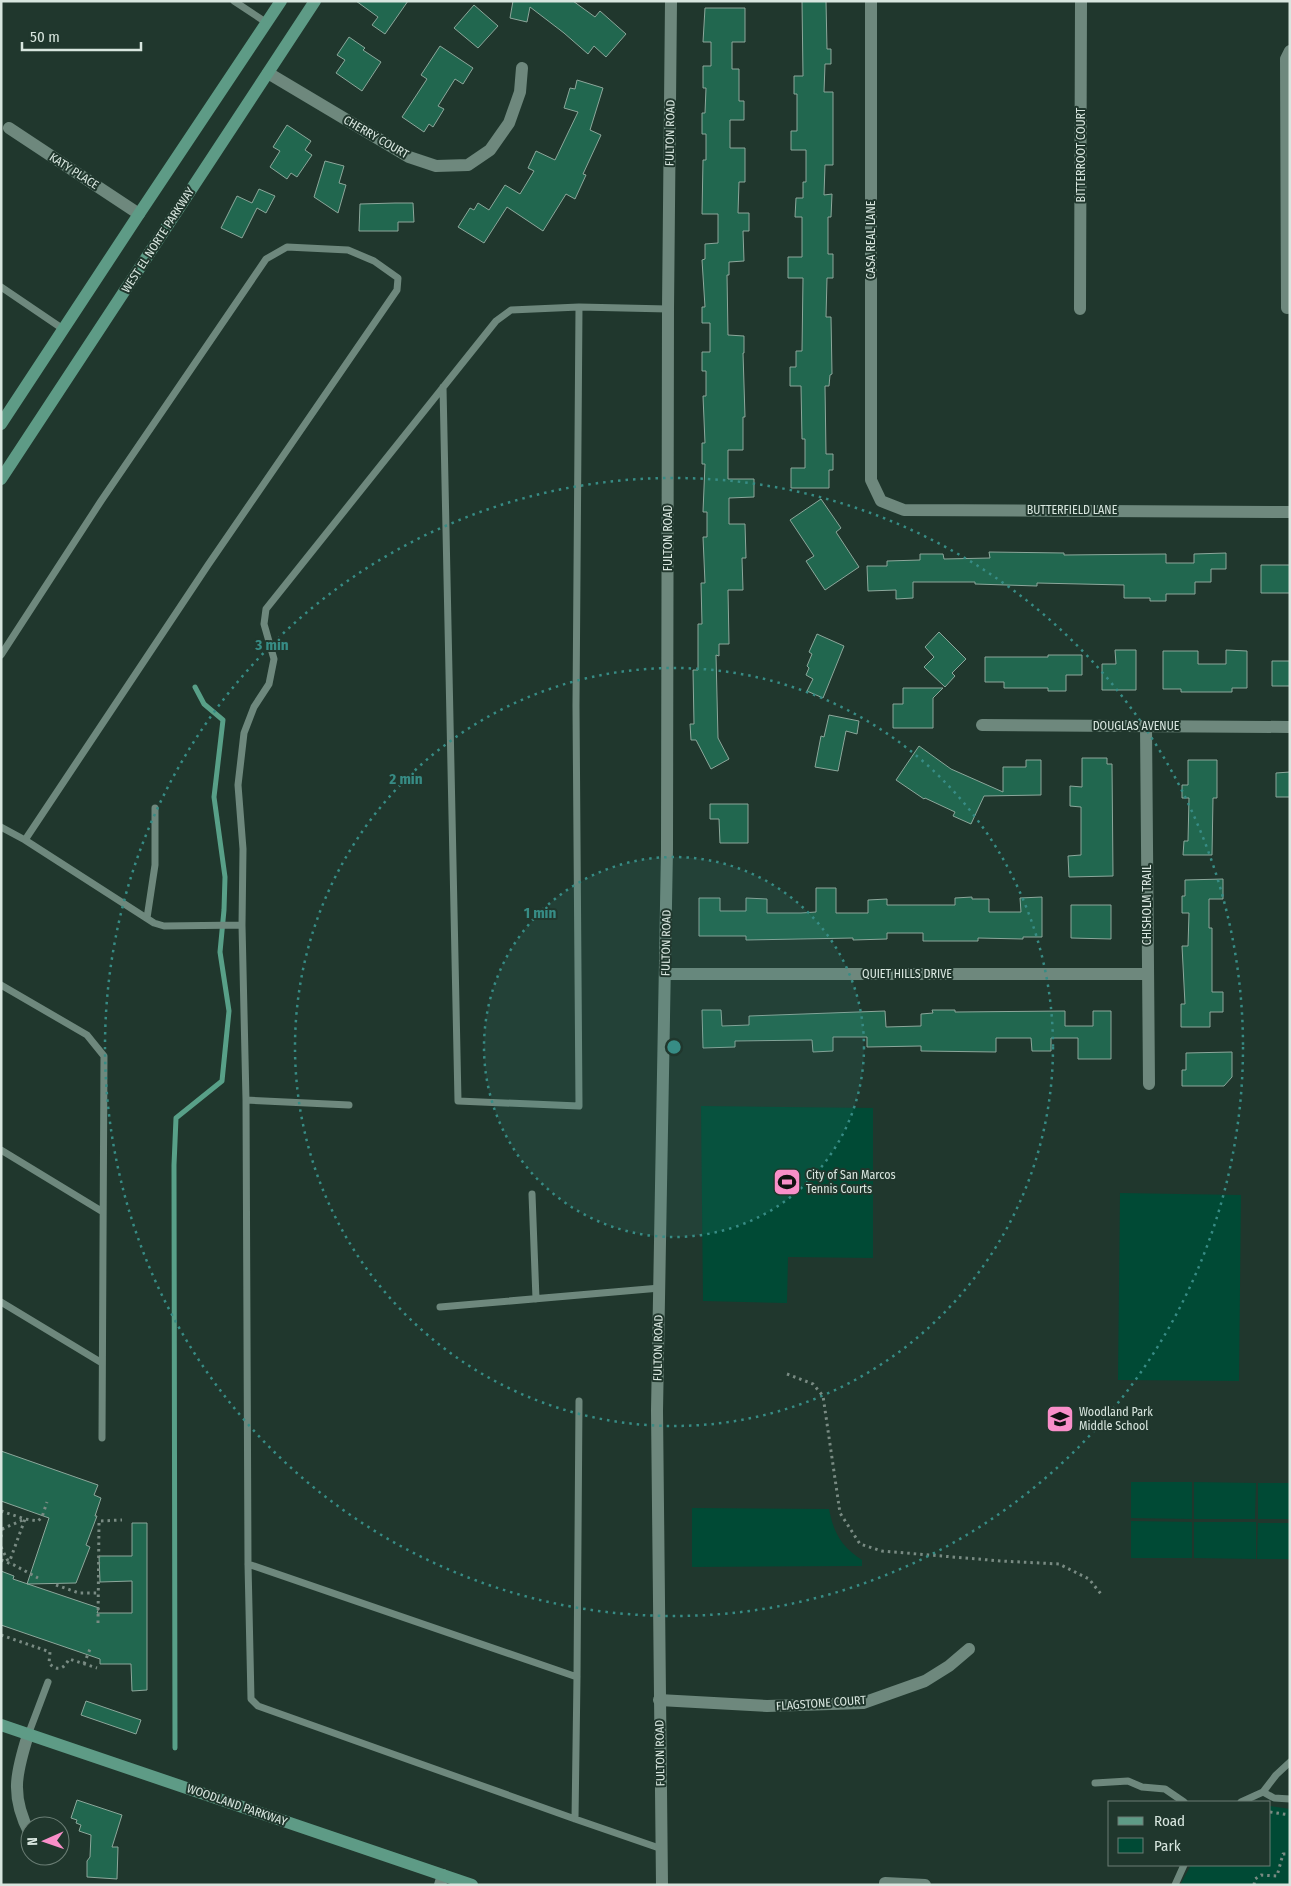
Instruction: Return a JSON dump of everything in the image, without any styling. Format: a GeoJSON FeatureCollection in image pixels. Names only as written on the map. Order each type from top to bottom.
{"type":"FeatureCollection","features":[{"type":"Feature","properties":{"kind":"main road"},"geometry":{"type":"LineString","coordinates":[[1,424],[282,1]]}},
{"type":"Feature","properties":{"kind":"main road","name":"WEST EL NORTE PARKWAY"},"geometry":{"type":"LineString","coordinates":[[1,479],[315,1]]}},
{"type":"Feature","properties":{"kind":"main road","name":"WOODLAND PARKWAY"},"geometry":{"type":"LineString","coordinates":[[1,1725],[442,1880],[472,1885]]}},
{"type":"Feature","properties":{"kind":"street","name":"FULTON ROAD"},"geometry":{"type":"LineString","coordinates":[[662,1885],[657,1411],[666,974],[671,1]]}},
{"type":"Feature","properties":{"kind":"street","name":"CASA REAL LANE"},"geometry":{"type":"LineString","coordinates":[[870,480],[872,1]]}},
{"type":"Feature","properties":{"kind":"street","name":"BITTERROOT COURT"},"geometry":{"type":"LineString","coordinates":[[1080,308],[1081,1]]}},
{"type":"Feature","properties":{"kind":"street"},"geometry":{"type":"LineString","coordinates":[[1287,308],[1286,58],[1290,51]]}},
{"type":"Feature","properties":{"kind":"street","name":"CHERRY COURT"},"geometry":{"type":"LineString","coordinates":[[268,73],[409,157],[436,166],[468,165],[490,150],[509,123],[520,92],[522,68]]}},
{"type":"Feature","properties":{"kind":"street","name":"KATY PLACE"},"geometry":{"type":"LineString","coordinates":[[9,128],[139,214]]}},
{"type":"Feature","properties":{"kind":"street","name":"BUTTERFIELD LANE"},"geometry":{"type":"LineString","coordinates":[[870,480],[881,501],[904,510],[1290,512]]}},
{"type":"Feature","properties":{"kind":"street","name":"DOUGLAS AVENUE"},"geometry":{"type":"LineString","coordinates":[[982,726],[1290,727]]}},
{"type":"Feature","properties":{"kind":"street","name":"CHISHOLM TRAIL"},"geometry":{"type":"LineString","coordinates":[[1146,726],[1148,1084]]}},
{"type":"Feature","properties":{"kind":"street","name":"QUIET HILLS DRIVE"},"geometry":{"type":"LineString","coordinates":[[666,974],[1148,974]]}},
{"type":"Feature","properties":{"kind":"street","name":"FLAGSTONE COURT"},"geometry":{"type":"LineString","coordinates":[[660,1700],[767,1706],[863,1703],[925,1681],[949,1666],[969,1649]]}},
{"type":"Feature","properties":{"kind":"street"},"geometry":{"type":"LineString","coordinates":[[22,1816],[16,1793],[18,1766],[28,1735]]}},
{"type":"Feature","properties":{"kind":"street"},"geometry":{"type":"LineString","coordinates":[[885,1883],[925,1885]]}},
{"type":"Feature","properties":{"kind":"lane"},"geometry":{"type":"LineString","coordinates":[[234,1],[267,23]]}},
{"type":"Feature","properties":{"kind":"lane"},"geometry":{"type":"LineString","coordinates":[[1,654],[101,501],[266,259],[287,247],[348,250],[374,261],[398,278],[396,290],[208,565],[25,840]]}},
{"type":"Feature","properties":{"kind":"lane"},"geometry":{"type":"LineString","coordinates":[[1,287],[64,330]]}},
{"type":"Feature","properties":{"kind":"lane"},"geometry":{"type":"LineString","coordinates":[[443,386],[458,1101],[579,1106],[576,706],[579,308]]}},
{"type":"Feature","properties":{"kind":"lane"},"geometry":{"type":"LineString","coordinates":[[662,1849],[258,1706],[251,1699],[248,1564],[246,1100],[242,925],[243,849],[238,785],[244,733],[254,707],[269,684],[274,659],[264,624],[266,609],[496,320],[511,310],[579,308],[668,310]]}},
{"type":"Feature","properties":{"kind":"lane"},"geometry":{"type":"LineString","coordinates":[[147,918],[155,865],[155,808]]}},
{"type":"Feature","properties":{"kind":"lane"},"geometry":{"type":"LineString","coordinates":[[1,827],[25,840],[147,918],[164,926],[242,925]]}},
{"type":"Feature","properties":{"kind":"lane"},"geometry":{"type":"LineString","coordinates":[[1,985],[87,1035],[104,1056],[102,1438]]}},
{"type":"Feature","properties":{"kind":"lane"},"geometry":{"type":"LineString","coordinates":[[246,1100],[349,1105]]}},
{"type":"Feature","properties":{"kind":"lane"},"geometry":{"type":"LineString","coordinates":[[1,1150],[103,1212]]}},
{"type":"Feature","properties":{"kind":"lane"},"geometry":{"type":"LineString","coordinates":[[532,1194],[536,1299]]}},
{"type":"Feature","properties":{"kind":"lane"},"geometry":{"type":"LineString","coordinates":[[440,1307],[660,1288]]}},
{"type":"Feature","properties":{"kind":"lane"},"geometry":{"type":"LineString","coordinates":[[1,1302],[102,1364]]}},
{"type":"Feature","properties":{"kind":"lane"},"geometry":{"type":"LineString","coordinates":[[574,1819],[578,1678],[579,1401]]}},
{"type":"Feature","properties":{"kind":"lane"},"geometry":{"type":"LineString","coordinates":[[248,1564],[578,1678]]}},
{"type":"Feature","properties":{"kind":"lane"},"geometry":{"type":"LineString","coordinates":[[28,1735],[48,1682]]}},
{"type":"Feature","properties":{"kind":"lane"},"geometry":{"type":"LineString","coordinates":[[1243,1801],[1263,1792],[1290,1762]]}},
{"type":"Feature","properties":{"kind":"lane"},"geometry":{"type":"LineString","coordinates":[[1095,1783],[1128,1782],[1142,1787],[1165,1788],[1183,1801]]}},
{"type":"Feature","properties":{"kind":"lane"},"geometry":{"type":"LineString","coordinates":[[1263,1792],[1274,1798],[1290,1799]]}},
{"type":"Feature","properties":{"kind":"lane"},"geometry":{"type":"LineString","coordinates":[[1175,1885],[1184,1866]]}},
{"type":"Feature","properties":{"kind":"path"},"geometry":{"type":"LineString","coordinates":[[787,1374],[813,1384],[823,1396],[840,1513],[860,1544],[882,1551],[1059,1564],[1089,1579],[1101,1594]]}},
{"type":"Feature","properties":{"kind":"path"},"geometry":{"type":"LineString","coordinates":[[1,1511],[38,1521],[42,1517],[47,1502]]}},
{"type":"Feature","properties":{"kind":"path"},"geometry":{"type":"LineString","coordinates":[[1,1537],[2,1528],[24,1518]]}},
{"type":"Feature","properties":{"kind":"path"},"geometry":{"type":"LineString","coordinates":[[9,1563],[24,1518]]}},
{"type":"Feature","properties":{"kind":"path"},"geometry":{"type":"LineString","coordinates":[[98,1623],[99,1521],[122,1520]]}},
{"type":"Feature","properties":{"kind":"path"},"geometry":{"type":"LineString","coordinates":[[1,1547],[9,1563]]}},
{"type":"Feature","properties":{"kind":"path"},"geometry":{"type":"LineString","coordinates":[[1,1560],[38,1578]]}},
{"type":"Feature","properties":{"kind":"path"},"geometry":{"type":"LineString","coordinates":[[56,1585],[80,1593],[99,1593]]}},
{"type":"Feature","properties":{"kind":"path"},"geometry":{"type":"LineString","coordinates":[[1,1635],[50,1652],[49,1663],[53,1668],[60,1669],[69,1658],[97,1668]]}},
{"type":"Feature","properties":{"kind":"path"},"geometry":{"type":"LineString","coordinates":[[84,1664],[90,1648]]}},
{"type":"Feature","properties":{"kind":"path"},"geometry":{"type":"LineString","coordinates":[[1271,1812],[1290,1815]]}},
{"type":"Feature","properties":{"kind":"path"},"geometry":{"type":"LineString","coordinates":[[1254,1885],[1255,1879],[1261,1875],[1277,1876],[1283,1854],[1290,1854]]}},
{"type":"Feature","properties":{"kind":"green space","name":"City of San Marcos Tennis Courts"},"geometry":{"type":"Polygon","coordinates":[[[701,1106],[873,1108],[873,1258],[788,1257],[787,1303],[703,1301],[701,1106]]]}},
{"type":"Feature","properties":{"kind":"green space"},"geometry":{"type":"Polygon","coordinates":[[[1120,1193],[1241,1195],[1239,1381],[1118,1380],[1120,1193]]]}},
{"type":"Feature","properties":{"kind":"green space"},"geometry":{"type":"Polygon","coordinates":[[[1131,1482],[1192,1482],[1192,1519],[1131,1518],[1131,1482]]]}},
{"type":"Feature","properties":{"kind":"green space"},"geometry":{"type":"Polygon","coordinates":[[[1194,1482],[1256,1483],[1255,1519],[1194,1519],[1194,1482]]]}},
{"type":"Feature","properties":{"kind":"green space"},"geometry":{"type":"Polygon","coordinates":[[[1258,1483],[1290,1483],[1290,1519],[1258,1519],[1258,1483]]]}},
{"type":"Feature","properties":{"kind":"green space"},"geometry":{"type":"Polygon","coordinates":[[[692,1508],[829,1509],[833,1526],[840,1539],[849,1550],[862,1560],[862,1566],[692,1567],[692,1508]]]}},
{"type":"Feature","properties":{"kind":"green space"},"geometry":{"type":"Polygon","coordinates":[[[1131,1521],[1192,1522],[1192,1558],[1131,1558],[1131,1521]]]}},
{"type":"Feature","properties":{"kind":"green space"},"geometry":{"type":"Polygon","coordinates":[[[1194,1522],[1256,1522],[1256,1559],[1194,1558],[1194,1522]]]}},
{"type":"Feature","properties":{"kind":"green space"},"geometry":{"type":"Polygon","coordinates":[[[1258,1523],[1290,1523],[1290,1559],[1257,1559],[1258,1523]]]}},
{"type":"Feature","properties":{"kind":"green space"},"geometry":{"type":"Polygon","coordinates":[[[1271,1806],[1290,1809],[1290,1885],[1180,1885],[1190,1866],[1271,1866],[1271,1806]]]}},
{"type":"Feature","properties":{"kind":"building"},"geometry":{"type":"Polygon","coordinates":[[[356,1],[408,1],[385,34],[372,25],[378,17],[356,1]]]}},
{"type":"Feature","properties":{"kind":"building"},"geometry":{"type":"Polygon","coordinates":[[[513,1],[573,1],[595,17],[600,11],[626,34],[606,57],[594,46],[588,54],[530,7],[527,22],[510,18],[513,1]]]}},
{"type":"Feature","properties":{"kind":"building"},"geometry":{"type":"Polygon","coordinates":[[[802,1],[826,1],[827,49],[831,49],[831,64],[825,64],[824,92],[833,92],[833,165],[825,165],[824,195],[832,194],[831,217],[828,217],[828,254],[833,254],[833,278],[827,278],[826,317],[831,317],[832,374],[830,375],[829,386],[825,386],[826,454],[833,454],[833,470],[829,470],[829,488],[791,488],[791,468],[805,468],[805,439],[802,439],[801,386],[790,386],[790,367],[796,367],[796,351],[802,351],[803,278],[788,278],[788,257],[802,257],[802,217],[795,217],[796,198],[803,198],[803,182],[806,182],[806,150],[791,150],[791,131],[797,131],[797,94],[794,94],[794,76],[803,76],[802,1]]]}},
{"type":"Feature","properties":{"kind":"building"},"geometry":{"type":"Polygon","coordinates":[[[474,5],[498,26],[478,48],[454,28],[474,5]]]}},
{"type":"Feature","properties":{"kind":"building"},"geometry":{"type":"Polygon","coordinates":[[[705,8],[745,8],[745,42],[732,42],[732,69],[739,69],[739,101],[744,101],[744,120],[730,120],[730,148],[745,148],[745,182],[739,182],[738,213],[749,213],[749,231],[743,231],[744,261],[729,262],[729,275],[727,275],[728,335],[744,336],[745,417],[743,417],[743,450],[728,450],[728,479],[754,479],[754,497],[729,498],[729,524],[745,524],[746,558],[742,558],[743,590],[728,590],[729,644],[719,644],[719,656],[716,655],[718,738],[729,759],[711,769],[696,740],[691,740],[690,724],[694,724],[693,670],[698,670],[698,624],[702,624],[701,583],[705,583],[703,537],[707,537],[707,512],[703,512],[705,464],[702,464],[702,443],[705,443],[703,396],[706,396],[706,371],[702,371],[702,352],[710,352],[710,323],[702,323],[702,307],[705,307],[702,260],[705,259],[705,244],[718,243],[718,214],[702,214],[703,160],[706,160],[706,134],[702,134],[702,113],[705,113],[706,88],[703,88],[703,66],[711,66],[711,42],[703,42],[705,8]]]}},
{"type":"Feature","properties":{"kind":"building"},"geometry":{"type":"Polygon","coordinates":[[[349,37],[365,48],[363,50],[381,62],[362,91],[336,73],[345,60],[337,55],[349,37]]]}},
{"type":"Feature","properties":{"kind":"building"},"geometry":{"type":"Polygon","coordinates":[[[440,46],[473,68],[463,84],[455,79],[438,106],[444,109],[433,127],[429,124],[424,132],[402,117],[427,79],[421,75],[440,46]]]}},
{"type":"Feature","properties":{"kind":"building"},"geometry":{"type":"Polygon","coordinates":[[[577,80],[603,88],[590,130],[601,135],[583,174],[586,175],[575,199],[566,194],[543,231],[507,207],[484,243],[458,227],[470,208],[474,210],[478,203],[489,210],[505,185],[520,194],[534,171],[528,168],[536,151],[555,160],[578,112],[564,108],[570,88],[575,89],[577,80]]]}},
{"type":"Feature","properties":{"kind":"building"},"geometry":{"type":"Polygon","coordinates":[[[287,125],[311,141],[305,150],[312,155],[297,177],[291,173],[287,179],[270,167],[280,151],[273,147],[287,125]]]}},
{"type":"Feature","properties":{"kind":"building"},"geometry":{"type":"Polygon","coordinates":[[[325,161],[344,166],[339,183],[346,185],[338,213],[314,197],[325,161]]]}},
{"type":"Feature","properties":{"kind":"building"},"geometry":{"type":"Polygon","coordinates":[[[259,189],[275,196],[266,213],[257,208],[242,238],[221,228],[237,196],[252,203],[259,189]]]}},
{"type":"Feature","properties":{"kind":"building"},"geometry":{"type":"Polygon","coordinates":[[[413,203],[414,222],[398,222],[398,231],[359,231],[360,204],[413,203]]]}},
{"type":"Feature","properties":{"kind":"building"},"geometry":{"type":"Polygon","coordinates":[[[821,499],[841,528],[836,532],[859,567],[825,590],[806,561],[814,556],[790,520],[821,499]]]}},
{"type":"Feature","properties":{"kind":"building"},"geometry":{"type":"Polygon","coordinates":[[[989,552],[1064,553],[1064,555],[1166,554],[1166,563],[1194,563],[1194,554],[1226,553],[1226,569],[1211,569],[1211,582],[1195,582],[1195,594],[1166,594],[1166,601],[1150,601],[1150,598],[1124,598],[1124,585],[1037,583],[1037,586],[975,584],[975,582],[913,582],[913,598],[896,599],[896,590],[868,591],[867,566],[887,566],[887,561],[920,560],[920,554],[943,554],[944,559],[990,558],[989,552]]]}},
{"type":"Feature","properties":{"kind":"building"},"geometry":{"type":"Polygon","coordinates":[[[1261,565],[1290,565],[1290,593],[1261,593],[1261,565]]]}},
{"type":"Feature","properties":{"kind":"building"},"geometry":{"type":"Polygon","coordinates":[[[939,632],[966,659],[952,673],[955,676],[945,687],[924,667],[934,657],[925,647],[939,632]]]}},
{"type":"Feature","properties":{"kind":"building"},"geometry":{"type":"Polygon","coordinates":[[[817,634],[844,646],[823,698],[807,691],[813,679],[806,675],[809,668],[807,666],[812,654],[809,652],[817,634]]]}},
{"type":"Feature","properties":{"kind":"building"},"geometry":{"type":"Polygon","coordinates":[[[1115,650],[1136,650],[1136,690],[1102,690],[1102,664],[1116,664],[1115,650]]]}},
{"type":"Feature","properties":{"kind":"building"},"geometry":{"type":"Polygon","coordinates":[[[1226,650],[1247,651],[1247,688],[1232,688],[1232,692],[1181,692],[1181,689],[1163,689],[1163,651],[1198,651],[1198,664],[1226,664],[1226,650]]]}},
{"type":"Feature","properties":{"kind":"building"},"geometry":{"type":"Polygon","coordinates":[[[1048,655],[1082,655],[1082,675],[1066,675],[1066,691],[1048,691],[1048,688],[1004,688],[1004,682],[985,682],[985,657],[1048,657],[1048,655]]]}},
{"type":"Feature","properties":{"kind":"building"},"geometry":{"type":"Polygon","coordinates":[[[1272,661],[1290,661],[1290,686],[1272,686],[1272,661]]]}},
{"type":"Feature","properties":{"kind":"building"},"geometry":{"type":"Polygon","coordinates":[[[903,688],[943,688],[933,698],[933,728],[893,728],[893,704],[903,704],[903,688]]]}},
{"type":"Feature","properties":{"kind":"building"},"geometry":{"type":"Polygon","coordinates":[[[829,715],[859,721],[857,734],[846,731],[838,771],[815,767],[821,736],[824,737],[829,715]]]}},
{"type":"Feature","properties":{"kind":"building"},"geometry":{"type":"Polygon","coordinates":[[[919,746],[951,769],[1003,792],[1003,767],[1026,767],[1026,760],[1041,760],[1041,795],[984,796],[971,824],[953,816],[955,812],[924,799],[896,780],[919,746]]]}},
{"type":"Feature","properties":{"kind":"building"},"geometry":{"type":"Polygon","coordinates":[[[1082,758],[1107,758],[1107,764],[1112,764],[1113,876],[1069,877],[1068,856],[1081,855],[1081,807],[1070,806],[1070,786],[1082,787],[1082,758]]]}},
{"type":"Feature","properties":{"kind":"building"},"geometry":{"type":"Polygon","coordinates":[[[1188,760],[1217,760],[1217,798],[1213,798],[1212,855],[1183,855],[1184,841],[1188,841],[1189,798],[1182,798],[1182,785],[1188,785],[1188,760]]]}},
{"type":"Feature","properties":{"kind":"building"},"geometry":{"type":"Polygon","coordinates":[[[1290,772],[1290,797],[1276,797],[1276,773],[1290,772]]]}},
{"type":"Feature","properties":{"kind":"building"},"geometry":{"type":"Polygon","coordinates":[[[710,804],[748,804],[748,843],[720,843],[719,819],[710,819],[710,804]]]}},
{"type":"Feature","properties":{"kind":"building"},"geometry":{"type":"Polygon","coordinates":[[[1223,879],[1223,899],[1209,899],[1209,928],[1212,928],[1212,992],[1223,992],[1223,1012],[1210,1012],[1210,1027],[1181,1027],[1181,1004],[1185,1004],[1182,946],[1188,946],[1189,913],[1182,913],[1182,896],[1185,896],[1185,880],[1223,879]]]}},
{"type":"Feature","properties":{"kind":"building"},"geometry":{"type":"Polygon","coordinates":[[[816,888],[836,888],[836,913],[868,913],[868,900],[887,899],[887,905],[955,905],[955,898],[972,897],[972,899],[989,899],[989,912],[1021,912],[1020,898],[1042,897],[1042,937],[1023,937],[1023,939],[978,938],[978,941],[923,941],[923,933],[887,933],[887,939],[853,940],[853,938],[746,940],[746,936],[699,936],[699,898],[720,898],[720,911],[746,911],[746,898],[767,899],[767,913],[816,912],[816,888]]]}},
{"type":"Feature","properties":{"kind":"building"},"geometry":{"type":"Polygon","coordinates":[[[1071,905],[1111,905],[1111,939],[1071,938],[1071,905]]]}},
{"type":"Feature","properties":{"kind":"building"},"geometry":{"type":"Polygon","coordinates":[[[702,1010],[721,1010],[722,1026],[749,1025],[749,1016],[885,1011],[886,1027],[921,1026],[921,1014],[933,1013],[932,1010],[955,1010],[955,1012],[1065,1011],[1065,1026],[1093,1026],[1093,1011],[1111,1011],[1111,1059],[1078,1059],[1078,1038],[1051,1038],[1051,1051],[1032,1051],[1031,1038],[996,1038],[996,1052],[921,1051],[921,1046],[867,1047],[867,1037],[833,1037],[833,1051],[813,1052],[812,1040],[735,1041],[735,1047],[703,1048],[702,1010]]]}},
{"type":"Feature","properties":{"kind":"building"},"geometry":{"type":"Polygon","coordinates":[[[1232,1052],[1232,1077],[1224,1086],[1182,1086],[1182,1070],[1186,1070],[1186,1053],[1232,1052]]]}},
{"type":"Feature","properties":{"kind":"building"},"geometry":{"type":"Polygon","coordinates":[[[1,1451],[98,1485],[94,1495],[101,1498],[95,1516],[97,1516],[86,1545],[90,1547],[76,1583],[27,1584],[49,1518],[1,1501],[1,1451]]]}},
{"type":"Feature","properties":{"kind":"building"},"geometry":{"type":"Polygon","coordinates":[[[132,1523],[147,1523],[147,1690],[132,1691],[131,1664],[100,1664],[100,1659],[1,1625],[1,1571],[14,1576],[13,1579],[99,1608],[97,1613],[132,1613],[132,1581],[100,1582],[99,1556],[132,1556],[132,1523]]]}},
{"type":"Feature","properties":{"kind":"building"},"geometry":{"type":"Polygon","coordinates":[[[86,1701],[141,1720],[136,1734],[81,1715],[86,1701]]]}},
{"type":"Feature","properties":{"kind":"building"},"geometry":{"type":"Polygon","coordinates":[[[77,1800],[122,1815],[112,1847],[118,1847],[117,1879],[87,1877],[87,1861],[90,1857],[91,1835],[79,1831],[81,1825],[76,1823],[77,1820],[71,1818],[77,1800]]]}},
{"type":"Feature","properties":{"kind":"waterway"},"geometry":{"type":"LineString","coordinates":[[175,1748],[174,1165],[176,1118],[222,1081],[229,1011],[220,952],[225,877],[214,797],[223,720],[204,704],[195,687]]}},
{"type":"Feature","properties":{"kind":"place","name":"City of San Marcos Tennis Courts"},"geometry":{"type":"Point","coordinates":[787,1182]}},
{"type":"Feature","properties":{"kind":"place","name":"Woodland Park Middle School"},"geometry":{"type":"Point","coordinates":[1060,1419]}}]}
